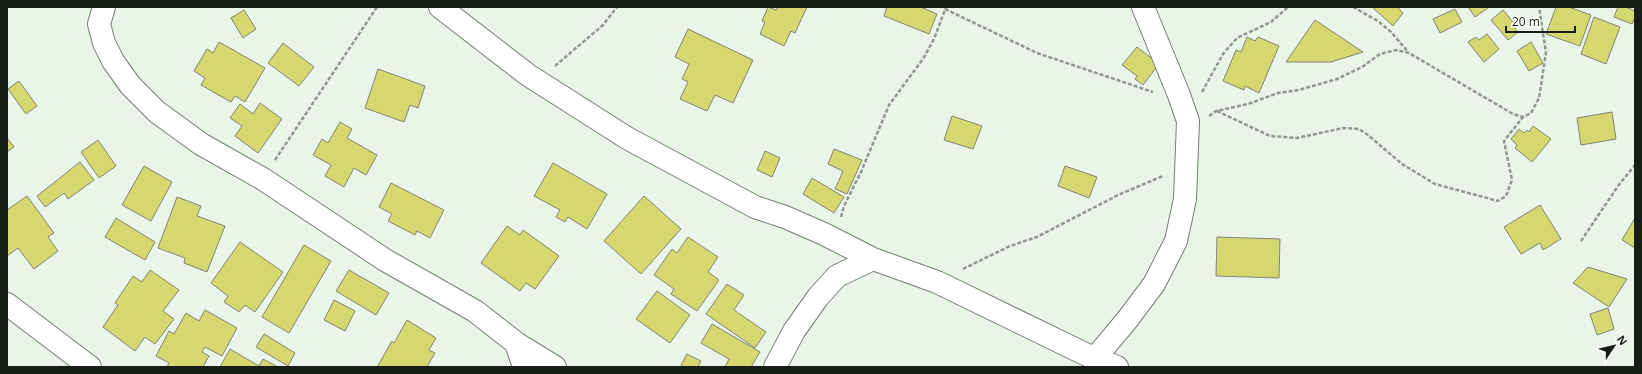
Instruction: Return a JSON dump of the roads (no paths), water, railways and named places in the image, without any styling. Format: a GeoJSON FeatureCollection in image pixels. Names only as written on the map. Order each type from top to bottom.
{"type":"FeatureCollection","features":[{"type":"Feature","properties":{"kind":"street"},"geometry":{"type":"LineString","coordinates":[[104,7],[99,24],[104,43],[113,61],[130,85],[157,112],[201,144],[263,179],[385,260],[475,311],[516,343],[555,367]]}},
{"type":"Feature","properties":{"kind":"street"},"geometry":{"type":"LineString","coordinates":[[440,7],[538,81],[626,138],[755,207],[786,217],[824,234],[873,259],[938,282],[1086,359],[1117,367]]}},
{"type":"Feature","properties":{"kind":"street"},"geometry":{"type":"LineString","coordinates":[[1086,359],[1128,320],[1154,284],[1176,241],[1185,199],[1188,126],[1179,94],[1143,7]]}},
{"type":"Feature","properties":{"kind":"street"},"geometry":{"type":"LineString","coordinates":[[775,367],[794,331],[818,296],[837,276],[873,259]]}},
{"type":"Feature","properties":{"kind":"street"},"geometry":{"type":"LineString","coordinates":[[7,304],[90,367]]}},
{"type":"Feature","properties":{"kind":"street"},"geometry":{"type":"LineString","coordinates":[[516,343],[524,367]]}}]}
